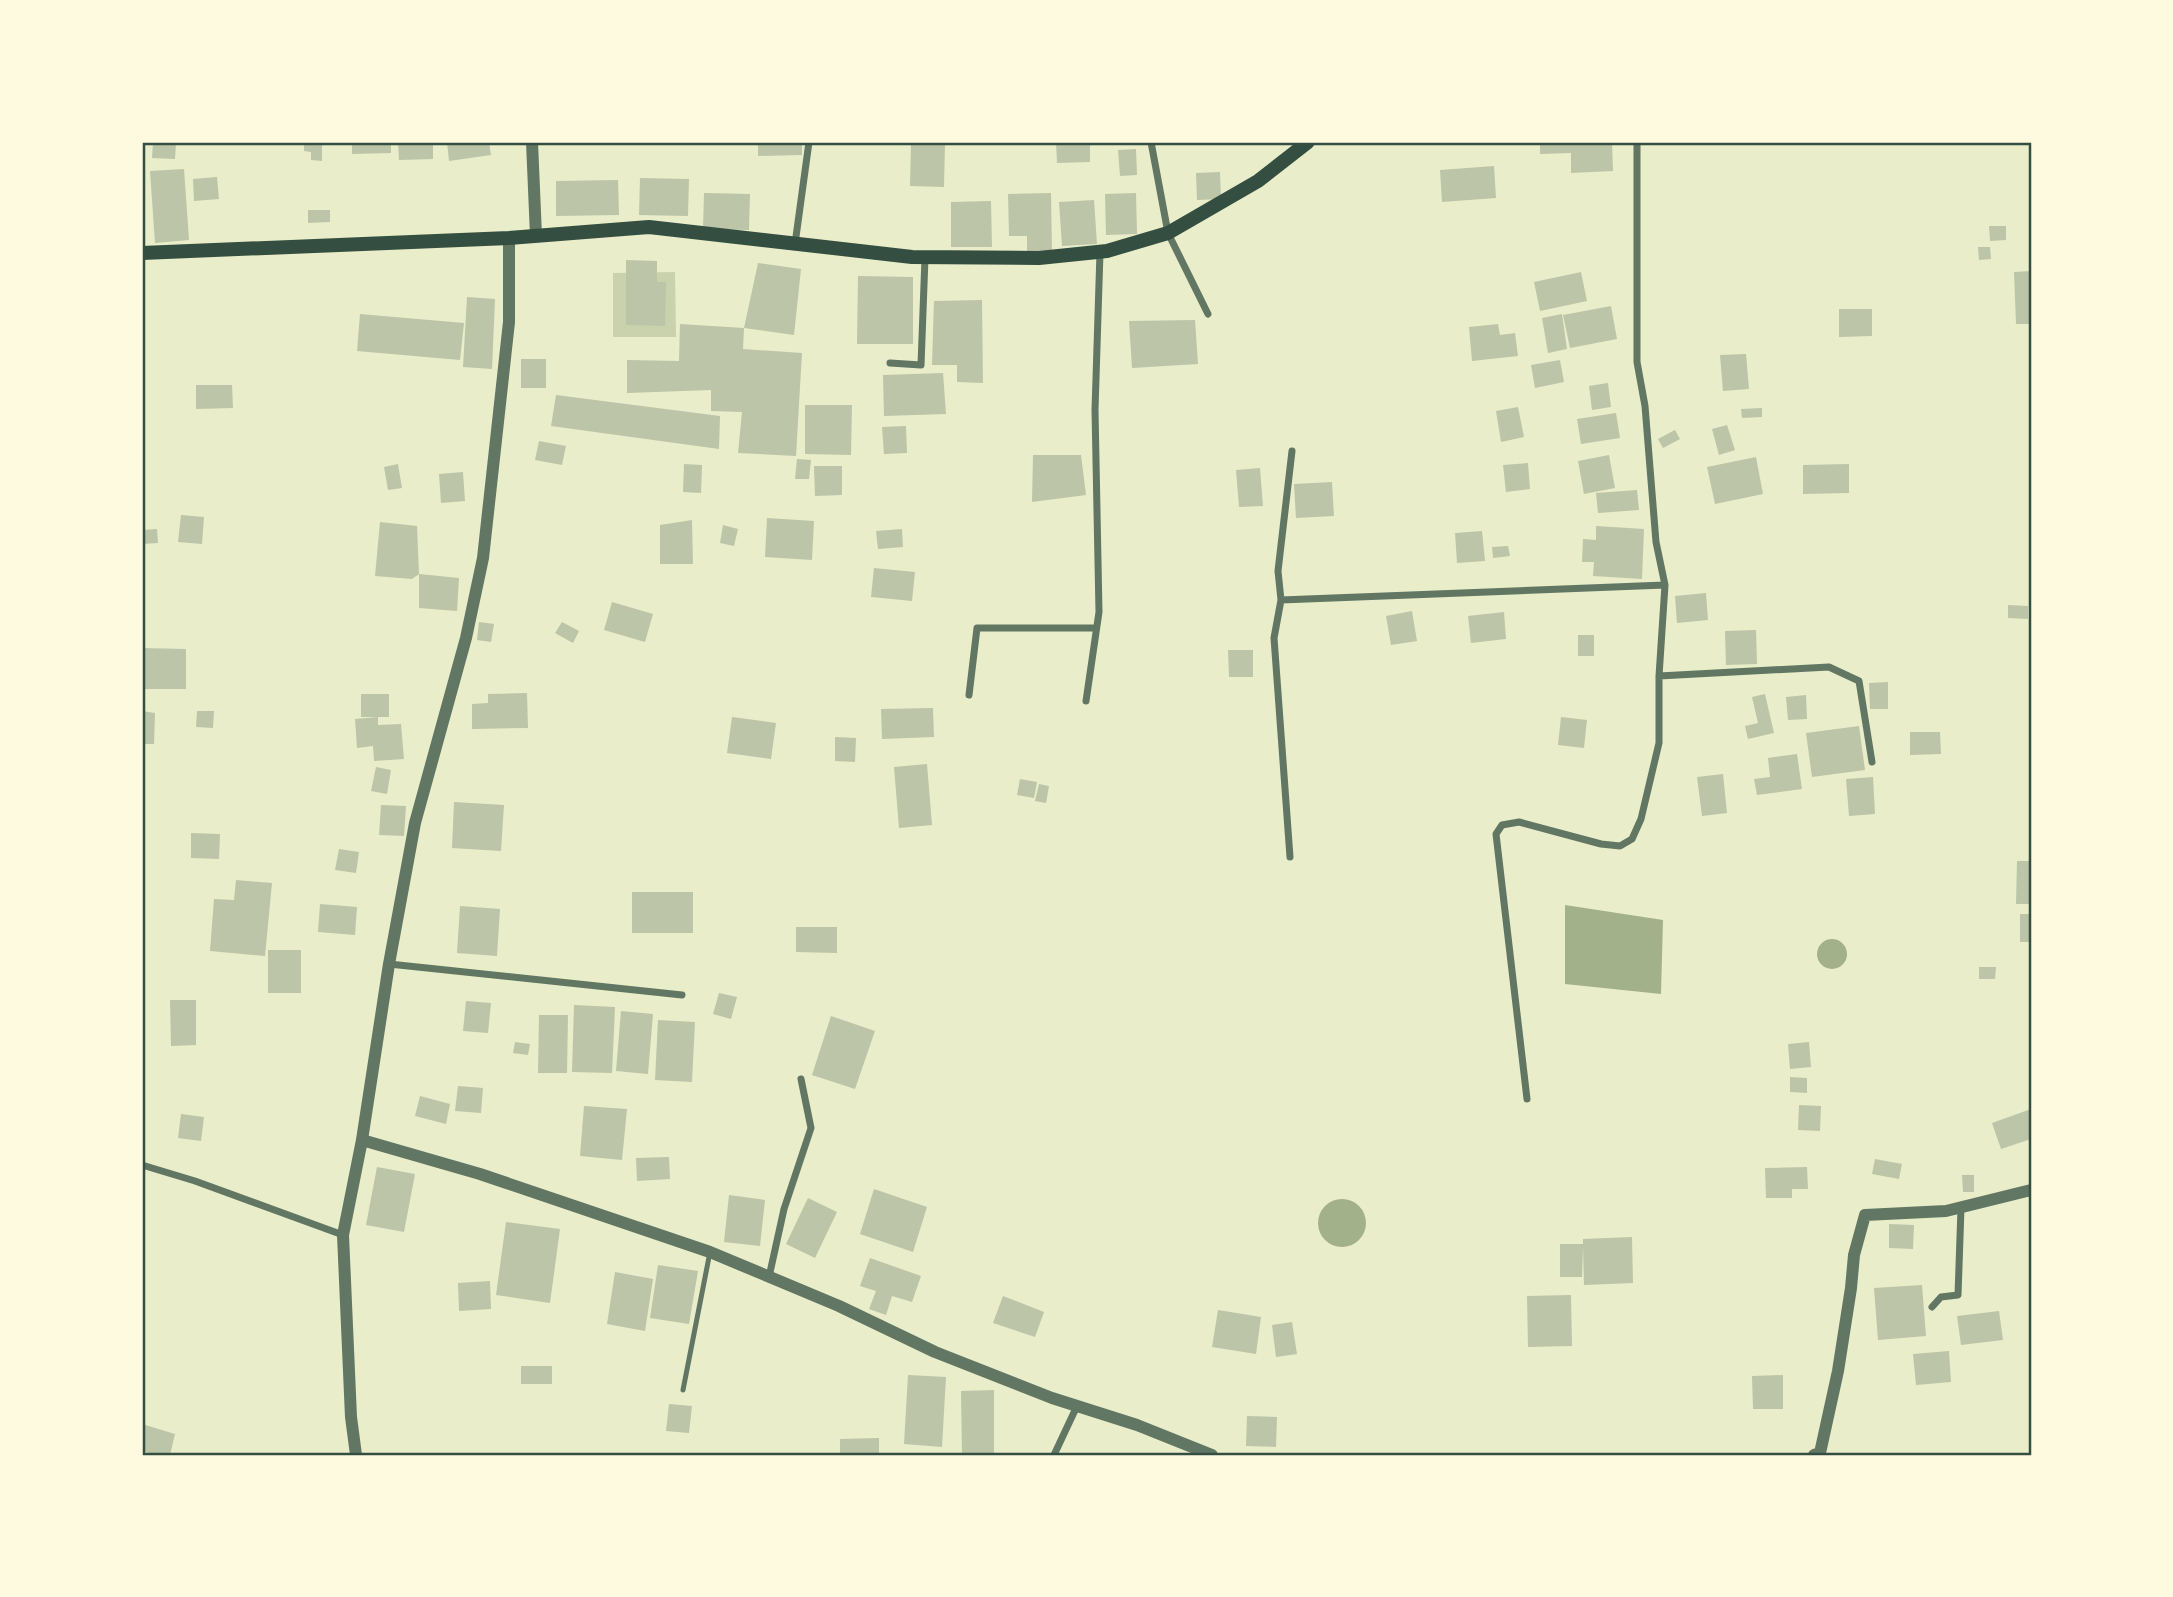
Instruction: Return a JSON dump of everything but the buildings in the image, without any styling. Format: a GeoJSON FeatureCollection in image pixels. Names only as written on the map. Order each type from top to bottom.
{"type":"FeatureCollection","features":[{"type":"Feature","properties":{"kind":"main road"},"geometry":{"type":"LineString","coordinates":[[142,253],[509,238],[649,227],[795,245],[925,257],[1039,258],[1100,251],[1168,233],[1258,181],[1308,142]]}},
{"type":"Feature","properties":{"kind":"street"},"geometry":{"type":"LineString","coordinates":[[532,142],[536,236]]}},
{"type":"Feature","properties":{"kind":"street"},"geometry":{"type":"LineString","coordinates":[[795,245],[809,142]]}},
{"type":"Feature","properties":{"kind":"street"},"geometry":{"type":"LineString","coordinates":[[1151,142],[1168,233],[1208,314]]}},
{"type":"Feature","properties":{"kind":"street"},"geometry":{"type":"LineString","coordinates":[[1527,1099],[1496,834],[1502,825],[1519,822],[1613,847],[1627,844],[1641,820],[1659,743],[1659,676],[1665,585],[1656,542],[1645,406],[1637,362],[1637,142]]}},
{"type":"Feature","properties":{"kind":"street"},"geometry":{"type":"LineString","coordinates":[[356,1455],[351,1417],[343,1235],[362,1140],[389,964],[415,823],[466,638],[483,558],[509,323],[509,238]]}},
{"type":"Feature","properties":{"kind":"street"},"geometry":{"type":"LineString","coordinates":[[1086,701],[1099,612],[1095,410],[1100,251]]}},
{"type":"Feature","properties":{"kind":"street"},"geometry":{"type":"LineString","coordinates":[[890,363],[921,365],[925,257]]}},
{"type":"Feature","properties":{"kind":"street"},"geometry":{"type":"LineString","coordinates":[[1290,857],[1274,638],[1281,600],[1278,571],[1292,451]]}},
{"type":"Feature","properties":{"kind":"street"},"geometry":{"type":"LineString","coordinates":[[1281,600],[1665,585]]}},
{"type":"Feature","properties":{"kind":"street"},"geometry":{"type":"LineString","coordinates":[[969,695],[977,628],[1096,628]]}},
{"type":"Feature","properties":{"kind":"street"},"geometry":{"type":"LineString","coordinates":[[1659,676],[1829,667],[1859,681],[1872,762]]}},
{"type":"Feature","properties":{"kind":"street"},"geometry":{"type":"LineString","coordinates":[[389,964],[682,995]]}},
{"type":"Feature","properties":{"kind":"street"},"geometry":{"type":"LineString","coordinates":[[769,1277],[784,1209],[811,1128],[801,1079]]}},
{"type":"Feature","properties":{"kind":"street"},"geometry":{"type":"LineString","coordinates":[[362,1140],[480,1174],[710,1252],[839,1306],[935,1352],[1212,1455]]}},
{"type":"Feature","properties":{"kind":"street"},"geometry":{"type":"LineString","coordinates":[[142,1165],[195,1181],[343,1235]]}},
{"type":"Feature","properties":{"kind":"street"},"geometry":{"type":"LineString","coordinates":[[1818,1455],[1838,1371],[1854,1255],[1865,1215],[1946,1211],[2031,1191]]}},
{"type":"Feature","properties":{"kind":"street"},"geometry":{"type":"LineString","coordinates":[[1932,1307],[1941,1297],[1958,1295],[1961,1208]]}},
{"type":"Feature","properties":{"kind":"street"},"geometry":{"type":"LineString","coordinates":[[1055,1455],[1077,1406]]}},
{"type":"Feature","properties":{"kind":"lane"},"geometry":{"type":"LineString","coordinates":[[682,1390],[710,1252]]}},
{"type":"Feature","properties":{"kind":"shaded area"},"geometry":{"type":"Polygon","coordinates":[[[675,272],[676,337],[613,337],[613,273],[675,272]]]}},
{"type":"Feature","properties":{"kind":"shaded area"},"geometry":{"type":"Polygon","coordinates":[[[1565,905],[1663,920],[1661,994],[1565,984],[1565,905]]]}},
{"type":"Feature","properties":{"kind":"shaded area"},"geometry":{"type":"Polygon","coordinates":[[[1832,939],[1838,940],[1846,948],[1846,960],[1838,968],[1832,969],[1826,968],[1818,960],[1817,954],[1818,948],[1826,940],[1832,939]]]}},
{"type":"Feature","properties":{"kind":"shaded area"},"geometry":{"type":"Polygon","coordinates":[[[1342,1199],[1359,1206],[1366,1223],[1359,1240],[1342,1247],[1325,1240],[1318,1223],[1325,1206],[1342,1199]]]}}]}
